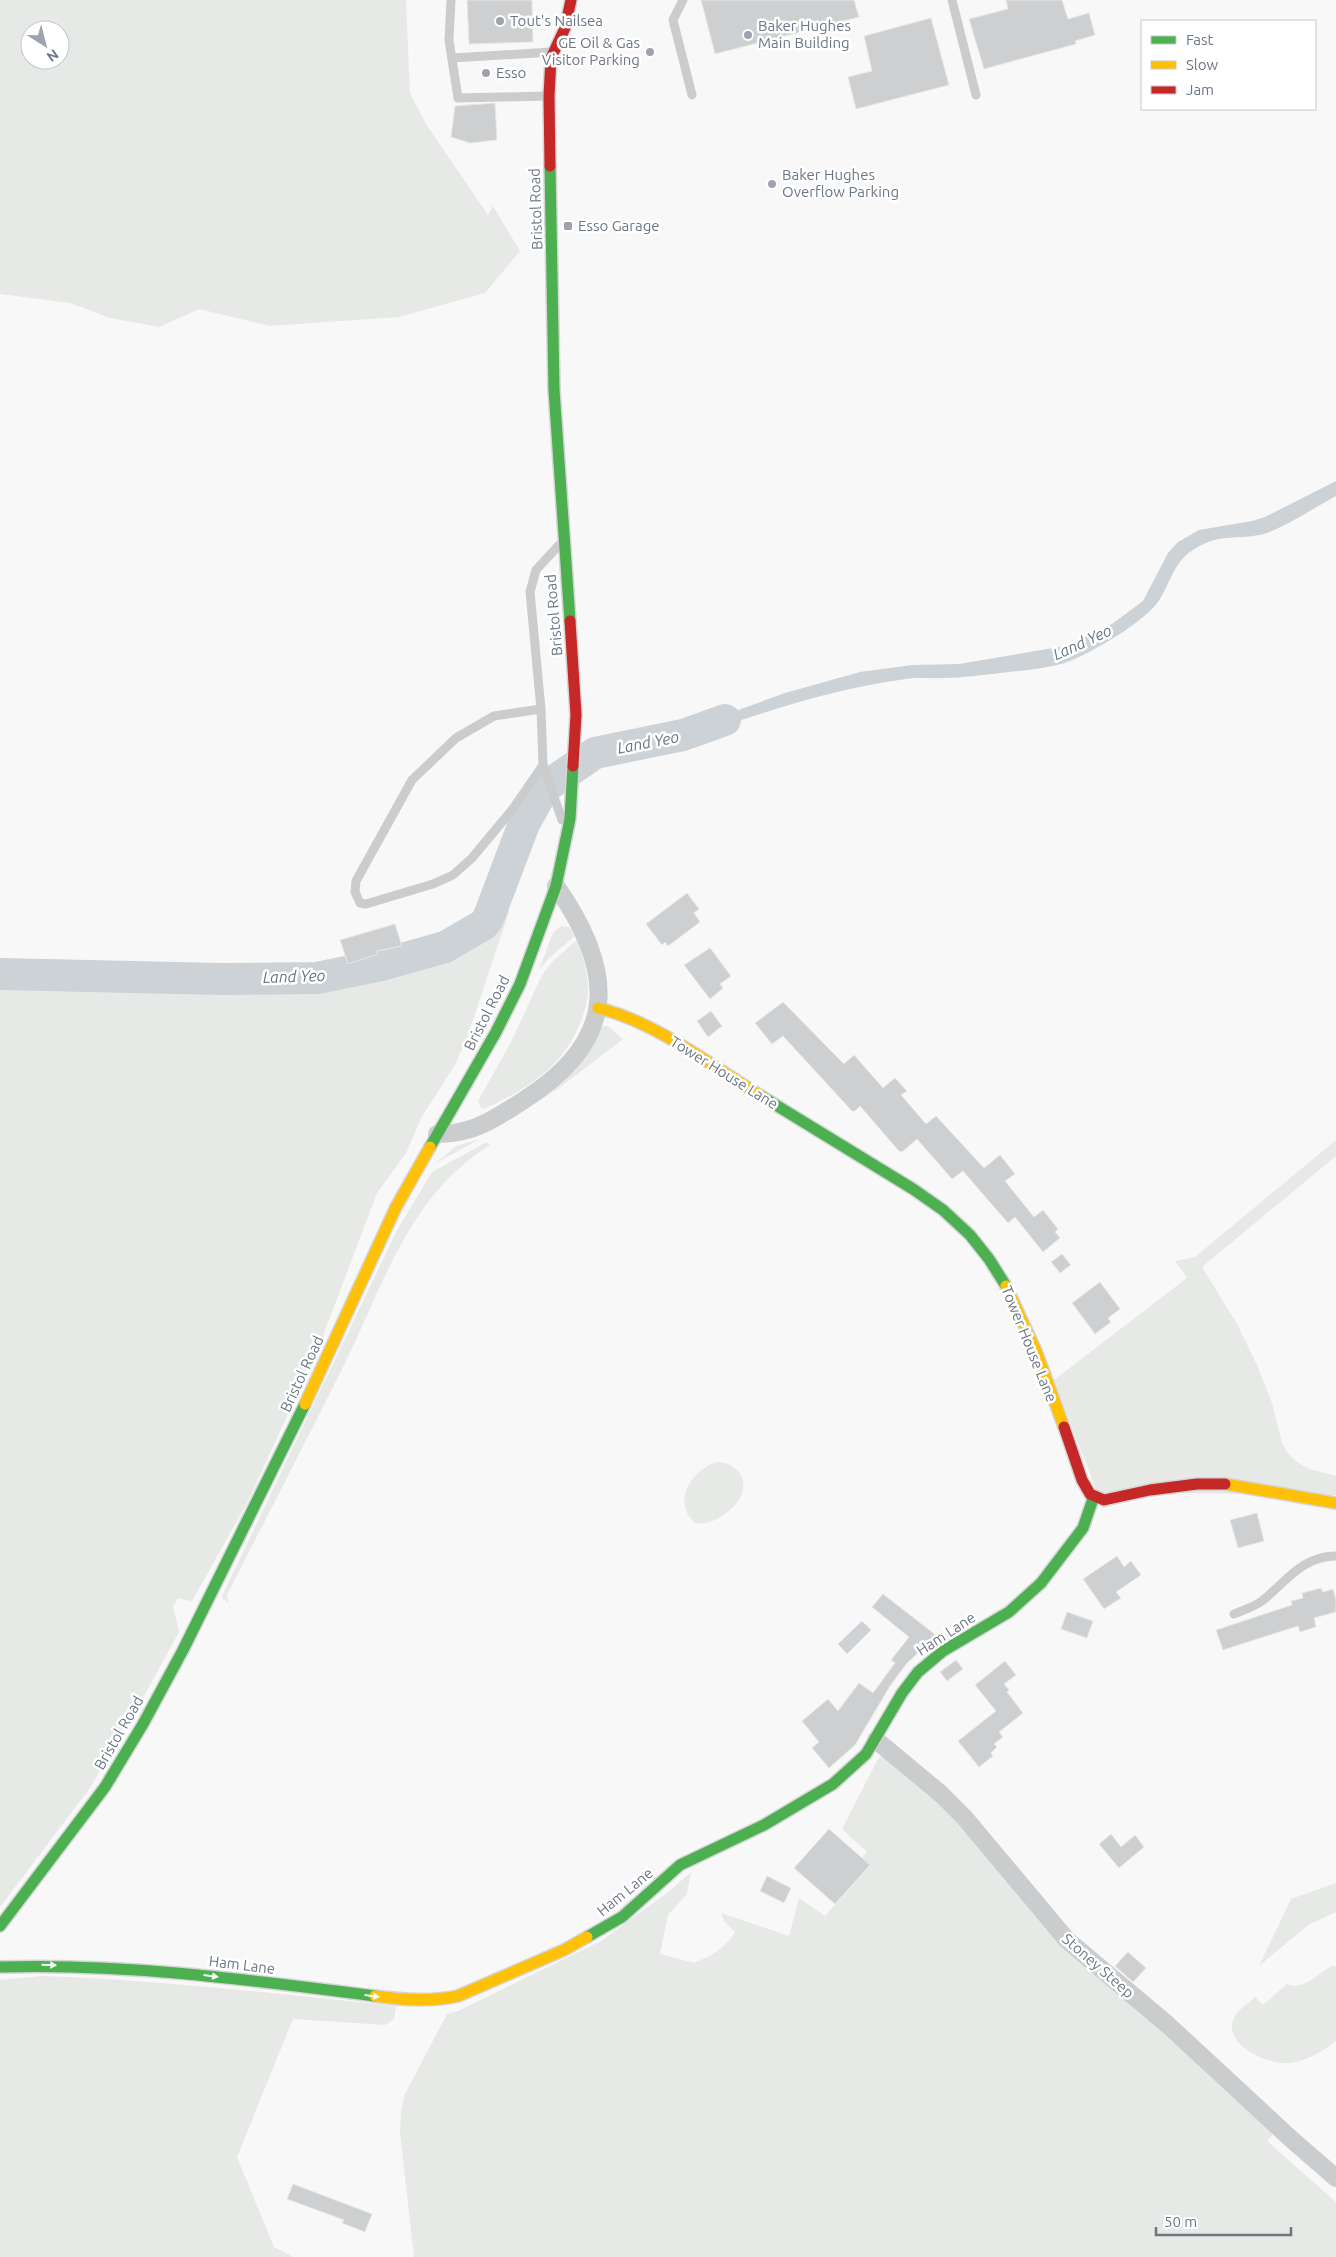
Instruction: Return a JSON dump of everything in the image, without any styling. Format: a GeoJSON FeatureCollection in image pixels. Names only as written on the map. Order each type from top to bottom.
{"type":"FeatureCollection","features":[{"type":"Feature","properties":{"kind":"street","name":"Bristol Road"},"geometry":{"type":"LineString","coordinates":[[0,1926],[105,1787],[143,1724],[280,1457],[396,1207],[496,1032],[520,984],[556,886],[570,819],[576,750],[576,705],[563,541],[554,390],[549,96],[551,58],[565,28],[571,0]]}},
{"type":"Feature","properties":{"kind":"street"},"geometry":{"type":"LineString","coordinates":[[437,1134],[459,1132],[477,1126],[518,1104],[551,1081],[562,1072],[582,1047],[595,1021],[598,1008],[598,983],[586,936],[574,912],[556,886]]}},
{"type":"Feature","properties":{"kind":"street","name":"Tower House Lane"},"geometry":{"type":"LineString","coordinates":[[598,1008],[615,1011],[629,1017],[678,1044],[913,1189],[941,1208],[965,1230],[990,1260],[1021,1316],[1082,1480],[1086,1489],[1094,1496]]}},
{"type":"Feature","properties":{"kind":"street"},"geometry":{"type":"LineString","coordinates":[[1094,1496],[1104,1500],[1150,1490],[1197,1484],[1232,1484],[1336,1502]]}},
{"type":"Feature","properties":{"kind":"street","name":"Ham Lane"},"geometry":{"type":"LineString","coordinates":[[0,1968],[41,1965],[84,1966],[199,1974],[407,2000],[440,2000],[458,1996],[544,1960],[609,1925],[631,1909],[680,1865],[692,1857],[742,1837],[820,1792],[857,1764],[876,1740],[902,1693],[918,1672],[943,1651],[1009,1612],[1041,1583],[1083,1528],[1094,1496]]}},
{"type":"Feature","properties":{"kind":"street","name":"Stoney Steep"},"geometry":{"type":"LineString","coordinates":[[876,1740],[941,1794],[964,1817],[1067,1940],[1168,2025],[1336,2178]]}},
{"type":"Feature","properties":{"kind":"lane"},"geometry":{"type":"LineString","coordinates":[[451,0],[449,40],[458,98],[549,96]]}},
{"type":"Feature","properties":{"kind":"lane"},"geometry":{"type":"LineString","coordinates":[[683,0],[672,20],[692,94]]}},
{"type":"Feature","properties":{"kind":"lane"},"geometry":{"type":"LineString","coordinates":[[952,0],[976,95]]}},
{"type":"Feature","properties":{"kind":"lane"},"geometry":{"type":"LineString","coordinates":[[452,58],[554,52]]}},
{"type":"Feature","properties":{"kind":"lane"},"geometry":{"type":"LineString","coordinates":[[563,541],[536,570],[530,592],[541,709],[543,765],[567,836]]}},
{"type":"Feature","properties":{"kind":"lane"},"geometry":{"type":"LineString","coordinates":[[541,709],[494,716],[456,738],[412,780],[356,881],[355,892],[360,903],[372,903],[433,884],[453,875],[472,858],[512,810],[543,765]]}},
{"type":"Feature","properties":{"kind":"lane"},"geometry":{"type":"LineString","coordinates":[[1234,1614],[1261,1602],[1299,1567],[1318,1558],[1336,1556]]}},
{"type":"Feature","properties":{"kind":"shaded area"},"geometry":{"type":"Polygon","coordinates":[[[0,0],[406,0],[410,93],[426,124],[488,215],[493,206],[520,251],[485,293],[399,317],[269,326],[199,309],[159,327],[110,318],[70,303],[0,294],[0,0]]]}},
{"type":"Feature","properties":{"kind":"shaded area"},"geometry":{"type":"Polygon","coordinates":[[[510,909],[468,1035],[455,1065],[421,1118],[406,1153],[377,1193],[318,1349],[247,1503],[192,1601],[178,1598],[173,1606],[179,1632],[131,1720],[90,1788],[0,1907],[0,979],[133,981],[168,972],[295,981],[364,969],[414,955],[478,930],[510,909]]]}},
{"type":"Feature","properties":{"kind":"shaded area"},"geometry":{"type":"Polygon","coordinates":[[[561,926],[569,927],[575,936],[549,958],[539,970],[553,933],[561,926]]]}},
{"type":"Feature","properties":{"kind":"shaded area"},"geometry":{"type":"Polygon","coordinates":[[[577,940],[585,967],[588,997],[575,1035],[566,1050],[544,1074],[516,1093],[484,1109],[481,1108],[478,1101],[511,1042],[542,975],[553,961],[577,940]]]}},
{"type":"Feature","properties":{"kind":"shaded area"},"geometry":{"type":"Polygon","coordinates":[[[603,1026],[608,1026],[623,1039],[546,1098],[581,1063],[603,1026]]]}},
{"type":"Feature","properties":{"kind":"shaded area"},"geometry":{"type":"Polygon","coordinates":[[[480,1139],[436,1163],[456,1146],[480,1139]]]}},
{"type":"Feature","properties":{"kind":"shaded area"},"geometry":{"type":"Polygon","coordinates":[[[1336,1140],[1336,1156],[1202,1267],[1237,1324],[1257,1365],[1272,1403],[1282,1443],[1297,1462],[1309,1469],[1336,1476],[1336,1495],[1097,1492],[1054,1380],[1187,1278],[1175,1261],[1195,1257],[1336,1140]]]}},
{"type":"Feature","properties":{"kind":"shaded area"},"geometry":{"type":"Polygon","coordinates":[[[487,1142],[490,1145],[462,1166],[438,1190],[402,1243],[344,1365],[227,1595],[228,1602],[222,1596],[396,1232],[432,1172],[487,1142]]]}},
{"type":"Feature","properties":{"kind":"shaded area"},"geometry":{"type":"Polygon","coordinates":[[[717,1462],[728,1464],[738,1471],[743,1481],[742,1493],[735,1505],[723,1515],[702,1524],[695,1523],[688,1515],[685,1506],[685,1496],[688,1487],[700,1472],[717,1462]]]}},
{"type":"Feature","properties":{"kind":"shaded area"},"geometry":{"type":"Polygon","coordinates":[[[882,1756],[933,1796],[1174,2039],[1273,2134],[1267,2141],[1336,2202],[1336,2257],[414,2257],[400,2133],[401,2111],[405,2094],[447,2014],[458,2011],[601,1941],[667,1893],[691,1872],[687,1894],[668,1915],[660,1954],[694,1963],[718,1951],[735,1932],[724,1921],[721,1913],[789,1936],[799,1898],[825,1916],[870,1866],[862,1858],[867,1852],[842,1829],[878,1759],[882,1756]]]}},
{"type":"Feature","properties":{"kind":"shaded area"},"geometry":{"type":"Polygon","coordinates":[[[1336,1883],[1336,1912],[1308,1925],[1259,1966],[1291,1899],[1336,1883]]]}},
{"type":"Feature","properties":{"kind":"shaded area"},"geometry":{"type":"Polygon","coordinates":[[[1331,1966],[1336,1966],[1336,2041],[1315,2055],[1291,2063],[1271,2061],[1259,2057],[1240,2044],[1234,2036],[1232,2026],[1239,2010],[1255,1997],[1263,2005],[1287,1984],[1293,1986],[1305,1983],[1331,1966]]]}},
{"type":"Feature","properties":{"kind":"shaded area"},"geometry":{"type":"Polygon","coordinates":[[[41,1976],[175,1984],[396,2006],[394,2019],[385,2025],[293,2019],[237,2157],[274,2247],[293,2257],[0,2257],[0,1980],[41,1976]]]}},
{"type":"Feature","properties":{"kind":"water"},"geometry":{"type":"Polygon","coordinates":[[[1336,481],[1336,496],[1276,529],[1259,535],[1218,539],[1193,550],[1181,560],[1154,607],[1105,643],[1070,661],[1036,669],[957,678],[911,678],[877,683],[793,704],[683,740],[682,726],[708,721],[785,693],[860,672],[912,665],[959,664],[1065,646],[1112,624],[1143,601],[1168,553],[1178,542],[1199,530],[1265,517],[1336,481]]]}},
{"type":"Feature","properties":{"kind":"water"},"geometry":{"type":"Polygon","coordinates":[[[862,1621],[871,1630],[847,1654],[838,1644],[862,1621]]]}},
{"type":"Feature","properties":{"kind":"building","name":"Tout's Nailsea"},"geometry":{"type":"Polygon","coordinates":[[[467,0],[532,0],[533,42],[469,44],[467,0]]]}},
{"type":"Feature","properties":{"kind":"building","name":"Baker Hughes Main Building"},"geometry":{"type":"Polygon","coordinates":[[[701,0],[854,0],[859,17],[715,54],[701,0]]]}},
{"type":"Feature","properties":{"kind":"building"},"geometry":{"type":"Polygon","coordinates":[[[1006,0],[1062,0],[1068,19],[1089,13],[1095,35],[1075,41],[1076,44],[984,69],[969,19],[1008,9],[1006,0]]]}},
{"type":"Feature","properties":{"kind":"building"},"geometry":{"type":"Polygon","coordinates":[[[931,18],[949,85],[856,109],[848,77],[872,71],[864,36],[931,18]]]}},
{"type":"Feature","properties":{"kind":"building"},"geometry":{"type":"Polygon","coordinates":[[[495,103],[497,140],[470,143],[451,137],[455,106],[495,103]]]}},
{"type":"Feature","properties":{"kind":"building"},"geometry":{"type":"Polygon","coordinates":[[[687,893],[699,909],[694,913],[700,922],[668,946],[665,942],[662,945],[646,924],[687,893]]]}},
{"type":"Feature","properties":{"kind":"building"},"geometry":{"type":"Polygon","coordinates":[[[395,924],[402,946],[377,951],[378,954],[348,964],[340,940],[395,924]]]}},
{"type":"Feature","properties":{"kind":"building"},"geometry":{"type":"Polygon","coordinates":[[[710,948],[731,976],[720,984],[723,988],[710,999],[684,965],[710,948]]]}},
{"type":"Feature","properties":{"kind":"building"},"geometry":{"type":"Polygon","coordinates":[[[783,1002],[844,1064],[854,1055],[883,1088],[895,1078],[907,1091],[901,1095],[926,1124],[936,1116],[984,1168],[1000,1155],[1015,1174],[1005,1181],[1034,1217],[1043,1210],[1058,1229],[1055,1232],[1060,1238],[1043,1252],[1015,1217],[1008,1223],[963,1171],[952,1179],[917,1139],[902,1152],[899,1151],[860,1106],[855,1111],[852,1111],[783,1036],[772,1044],[755,1023],[783,1002]]]}},
{"type":"Feature","properties":{"kind":"building"},"geometry":{"type":"Polygon","coordinates":[[[711,1011],[722,1026],[708,1037],[697,1021],[711,1011]]]}},
{"type":"Feature","properties":{"kind":"building"},"geometry":{"type":"Polygon","coordinates":[[[1062,1254],[1071,1265],[1060,1273],[1051,1262],[1062,1254]]]}},
{"type":"Feature","properties":{"kind":"building"},"geometry":{"type":"Polygon","coordinates":[[[1100,1282],[1120,1309],[1108,1318],[1111,1322],[1095,1334],[1072,1303],[1100,1282]]]}},
{"type":"Feature","properties":{"kind":"building"},"geometry":{"type":"Polygon","coordinates":[[[1257,1513],[1264,1541],[1238,1548],[1230,1520],[1257,1513]]]}},
{"type":"Feature","properties":{"kind":"building"},"geometry":{"type":"Polygon","coordinates":[[[1117,1556],[1124,1567],[1131,1561],[1141,1575],[1116,1592],[1121,1598],[1104,1609],[1083,1579],[1117,1556]]]}},
{"type":"Feature","properties":{"kind":"building"},"geometry":{"type":"Polygon","coordinates":[[[1321,1588],[1323,1592],[1333,1589],[1336,1600],[1336,1612],[1314,1618],[1316,1627],[1300,1632],[1298,1626],[1223,1650],[1216,1630],[1292,1605],[1291,1601],[1303,1598],[1302,1593],[1321,1588]]]}},
{"type":"Feature","properties":{"kind":"building"},"geometry":{"type":"Polygon","coordinates":[[[883,1594],[937,1636],[907,1663],[890,1686],[855,1745],[829,1768],[812,1748],[819,1742],[802,1721],[828,1699],[838,1711],[859,1683],[873,1693],[895,1663],[891,1660],[909,1637],[872,1607],[883,1594]]]}},
{"type":"Feature","properties":{"kind":"building"},"geometry":{"type":"Polygon","coordinates":[[[1067,1612],[1093,1621],[1087,1638],[1061,1629],[1067,1612]]]}},
{"type":"Feature","properties":{"kind":"building"},"geometry":{"type":"Polygon","coordinates":[[[956,1660],[963,1669],[947,1681],[940,1672],[956,1660]]]}},
{"type":"Feature","properties":{"kind":"building"},"geometry":{"type":"Polygon","coordinates":[[[1005,1661],[1016,1675],[1004,1684],[1009,1690],[1007,1692],[1023,1713],[999,1732],[1003,1737],[994,1744],[997,1747],[991,1753],[993,1756],[979,1767],[958,1741],[996,1711],[975,1685],[1005,1661]]]}},
{"type":"Feature","properties":{"kind":"building"},"geometry":{"type":"Polygon","coordinates":[[[829,1829],[870,1865],[835,1904],[794,1868],[829,1829]]]}},
{"type":"Feature","properties":{"kind":"building"},"geometry":{"type":"Polygon","coordinates":[[[1111,1834],[1121,1847],[1135,1835],[1144,1847],[1119,1868],[1099,1844],[1111,1834]]]}},
{"type":"Feature","properties":{"kind":"building"},"geometry":{"type":"Polygon","coordinates":[[[767,1876],[791,1888],[784,1903],[760,1891],[767,1876]]]}},
{"type":"Feature","properties":{"kind":"building"},"geometry":{"type":"Polygon","coordinates":[[[1128,1952],[1146,1968],[1133,1982],[1115,1966],[1128,1952]]]}},
{"type":"Feature","properties":{"kind":"building"},"geometry":{"type":"Polygon","coordinates":[[[293,2184],[372,2214],[365,2232],[342,2223],[344,2220],[287,2199],[293,2184]]]}},
{"type":"Feature","properties":{"kind":"waterway","name":"Land Yeo"},"geometry":{"type":"LineString","coordinates":[[0,974],[222,979],[317,978],[381,965],[445,947],[483,925],[488,919],[524,824],[544,788],[595,753],[683,735],[725,720]]}},
{"type":"Feature","properties":{"kind":"traffic: fast"},"geometry":{"type":"LineString","coordinates":[[550,166],[554,390],[570,621]]}},
{"type":"Feature","properties":{"kind":"traffic: fast"},"geometry":{"type":"LineString","coordinates":[[430,1147],[496,1032],[520,984],[556,886],[570,819],[573,766]]}},
{"type":"Feature","properties":{"kind":"traffic: fast"},"geometry":{"type":"LineString","coordinates":[[761,1096],[913,1189],[943,1210],[970,1235],[989,1259],[1006,1286]]}},
{"type":"Feature","properties":{"kind":"traffic: fast"},"geometry":{"type":"LineString","coordinates":[[0,1926],[105,1787],[143,1724],[183,1650],[305,1404]]}},
{"type":"Feature","properties":{"kind":"traffic: fast"},"geometry":{"type":"LineString","coordinates":[[587,1937],[622,1917],[680,1865],[764,1825],[833,1784],[866,1754],[902,1693],[918,1672],[943,1651],[1009,1612],[1041,1583],[1083,1528],[1094,1496]]}},
{"type":"Feature","properties":{"kind":"traffic: fast"},"geometry":{"type":"LineString","coordinates":[[0,1967],[47,1966],[141,1970],[375,1996]]}},
{"type":"Feature","properties":{"kind":"traffic: slow"},"geometry":{"type":"LineString","coordinates":[[598,1008],[619,1014],[661,1034],[703,1058],[761,1096]]}},
{"type":"Feature","properties":{"kind":"traffic: slow"},"geometry":{"type":"LineString","coordinates":[[305,1404],[396,1207],[430,1147]]}},
{"type":"Feature","properties":{"kind":"traffic: slow"},"geometry":{"type":"LineString","coordinates":[[1006,1286],[1036,1351],[1064,1427]]}},
{"type":"Feature","properties":{"kind":"traffic: slow"},"geometry":{"type":"LineString","coordinates":[[1225,1484],[1336,1503]]}},
{"type":"Feature","properties":{"kind":"traffic: slow"},"geometry":{"type":"LineString","coordinates":[[375,1996],[416,2000],[458,1996],[564,1950],[587,1937]]}},
{"type":"Feature","properties":{"kind":"traffic: jam"},"geometry":{"type":"LineString","coordinates":[[550,166],[549,96],[551,58],[565,28],[571,0]]}},
{"type":"Feature","properties":{"kind":"traffic: jam"},"geometry":{"type":"LineString","coordinates":[[570,621],[576,715],[573,766]]}},
{"type":"Feature","properties":{"kind":"traffic: jam"},"geometry":{"type":"LineString","coordinates":[[1064,1427],[1082,1480],[1090,1494],[1104,1500],[1150,1490],[1197,1484],[1225,1484]]}},
{"type":"Feature","properties":{"kind":"place","name":"Tout's Nailsea"},"geometry":{"type":"Point","coordinates":[500,21]}},
{"type":"Feature","properties":{"kind":"place","name":"Baker Hughes Main Building"},"geometry":{"type":"Point","coordinates":[748,35]}},
{"type":"Feature","properties":{"kind":"place","name":"GE Oil & Gas Visitor Parking"},"geometry":{"type":"Point","coordinates":[650,52]}},
{"type":"Feature","properties":{"kind":"place","name":"Esso"},"geometry":{"type":"Point","coordinates":[486,73]}},
{"type":"Feature","properties":{"kind":"place","name":"Baker Hughes Overflow Parking"},"geometry":{"type":"Point","coordinates":[772,184]}},
{"type":"Feature","properties":{"kind":"place","name":"Esso Garage"},"geometry":{"type":"Point","coordinates":[568,226]}}]}
